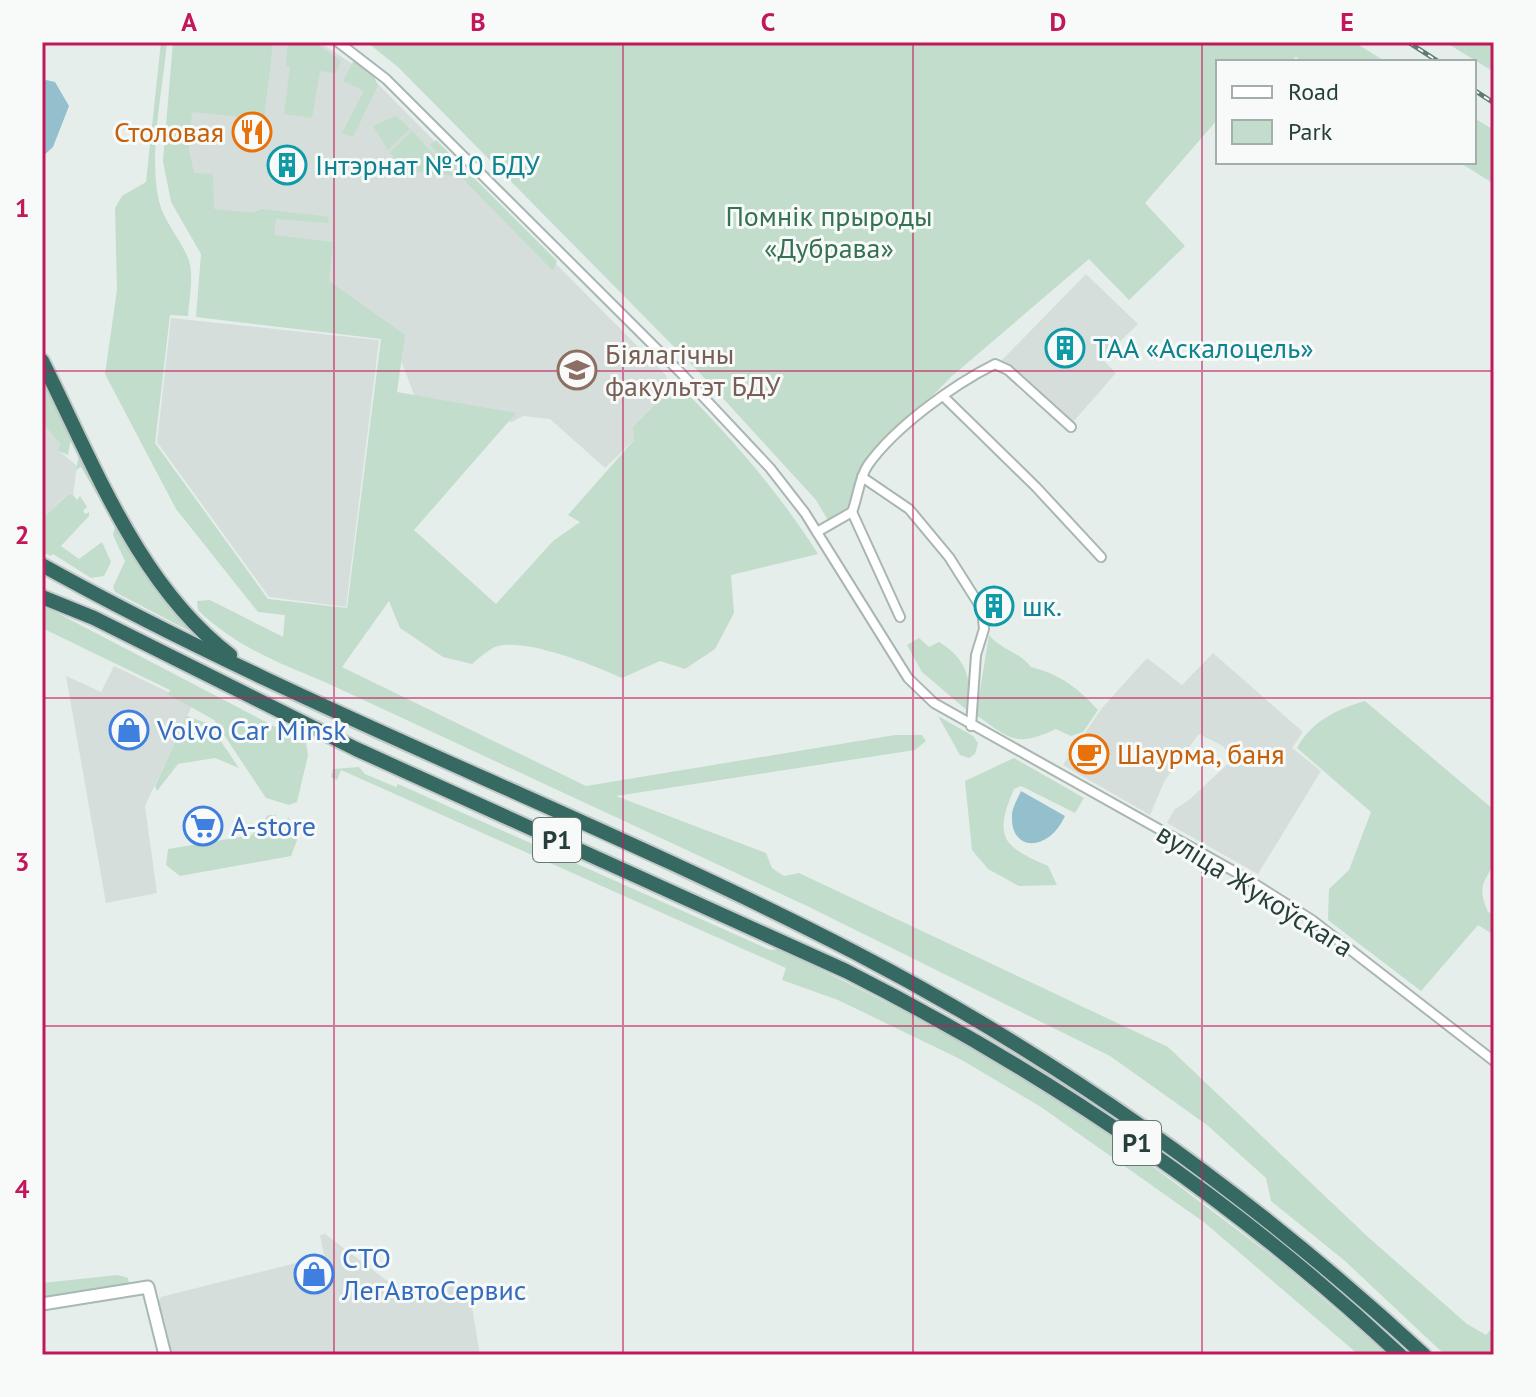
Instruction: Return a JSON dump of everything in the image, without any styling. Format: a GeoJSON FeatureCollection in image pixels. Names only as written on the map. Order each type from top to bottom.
{"type":"FeatureCollection","features":[{"type":"Feature","properties":{"kind":"highway"},"geometry":{"type":"LineString","coordinates":[[42,361],[47,377],[112,500],[155,573],[200,628],[251,671]]}},
{"type":"Feature","properties":{"kind":"highway","name":"Р1"},"geometry":{"type":"LineString","coordinates":[[42,565],[165,632],[789,919],[982,1024],[1122,1112],[1250,1205],[1424,1355]]}},
{"type":"Feature","properties":{"kind":"highway","name":"Р1"},"geometry":{"type":"LineString","coordinates":[[42,588],[94,618],[356,749],[846,971],[947,1024],[1112,1125],[1298,1266],[1400,1355]]}},
{"type":"Feature","properties":{"kind":"highway"},"geometry":{"type":"LineString","coordinates":[[42,597],[94,618]]}},
{"type":"Feature","properties":{"kind":"street","name":"вуліца Жукоўскага"},"geometry":{"type":"LineString","coordinates":[[338,42],[386,79],[680,372],[770,468],[817,532],[908,678],[934,703],[1239,874],[1331,932],[1494,1061]]}},
{"type":"Feature","properties":{"kind":"street"},"geometry":{"type":"LineString","coordinates":[[900,617],[852,512],[862,477],[879,452],[910,422],[971,376],[995,364],[1008,370],[1071,427]]}},
{"type":"Feature","properties":{"kind":"street"},"geometry":{"type":"LineString","coordinates":[[945,398],[1036,487],[1101,557]]}},
{"type":"Feature","properties":{"kind":"street"},"geometry":{"type":"LineString","coordinates":[[862,477],[909,509],[949,557],[982,609],[984,629],[976,655],[971,726]]}},
{"type":"Feature","properties":{"kind":"street"},"geometry":{"type":"LineString","coordinates":[[817,532],[852,512]]}},
{"type":"Feature","properties":{"kind":"street"},"geometry":{"type":"LineString","coordinates":[[42,1304],[148,1287],[165,1355]]}},
{"type":"Feature","properties":{"kind":"shaded area"},"geometry":{"type":"Polygon","coordinates":[[[268,42],[319,42],[369,75],[665,374],[678,397],[605,468],[550,419],[523,416],[512,422],[420,410],[388,327],[202,218],[182,150],[184,103],[268,42]]]}},
{"type":"Feature","properties":{"kind":"shaded area"},"geometry":{"type":"Polygon","coordinates":[[[1086,274],[1138,324],[1102,359],[1116,373],[1074,421],[1069,421],[1001,361],[1086,274]]]}},
{"type":"Feature","properties":{"kind":"shaded area"},"geometry":{"type":"Polygon","coordinates":[[[171,318],[379,340],[346,607],[269,597],[157,442],[171,318]]]}},
{"type":"Feature","properties":{"kind":"shaded area"},"geometry":{"type":"Polygon","coordinates":[[[42,423],[62,444],[57,449],[77,466],[73,495],[66,495],[42,519],[42,423]]]}},
{"type":"Feature","properties":{"kind":"shaded area"},"geometry":{"type":"Polygon","coordinates":[[[1213,653],[1303,732],[1292,748],[1321,771],[1258,874],[1167,823],[1174,810],[1232,760],[1223,746],[1199,734],[1165,780],[1150,815],[1063,765],[1102,708],[1147,658],[1182,685],[1213,653]]]}},
{"type":"Feature","properties":{"kind":"shaded area"},"geometry":{"type":"Polygon","coordinates":[[[114,666],[193,704],[145,806],[157,893],[106,903],[66,676],[101,692],[114,666]]]}},
{"type":"Feature","properties":{"kind":"shaded area"},"geometry":{"type":"Polygon","coordinates":[[[325,1234],[406,1295],[462,1284],[469,1289],[480,1355],[169,1355],[158,1302],[161,1297],[324,1256],[320,1235],[325,1234]]]}},
{"type":"Feature","properties":{"kind":"green space"},"geometry":{"type":"Polygon","coordinates":[[[161,42],[167,42],[157,122],[156,183],[161,209],[189,261],[191,281],[188,316],[170,315],[155,443],[268,599],[347,608],[381,339],[196,317],[201,254],[171,202],[163,161],[173,42],[273,42],[264,119],[192,112],[189,150],[194,173],[213,174],[214,209],[252,213],[262,209],[329,217],[328,223],[276,219],[274,235],[333,242],[329,281],[405,335],[397,392],[516,413],[414,530],[496,604],[553,541],[580,522],[568,515],[634,440],[633,427],[677,383],[752,465],[787,508],[818,554],[731,575],[734,613],[715,649],[685,669],[660,661],[622,678],[561,654],[511,645],[495,647],[472,664],[443,657],[400,628],[389,601],[342,667],[586,786],[895,735],[922,735],[926,741],[915,750],[616,796],[766,853],[772,868],[784,876],[799,873],[1168,1047],[1368,1237],[1467,1324],[1486,1335],[1494,1326],[1494,1355],[1445,1355],[1345,1261],[1271,1201],[1266,1178],[1207,1125],[1110,1056],[807,906],[259,653],[227,634],[198,610],[197,601],[210,600],[283,637],[285,615],[258,612],[176,509],[105,374],[117,290],[115,208],[122,196],[146,182],[161,42]]]}},
{"type":"Feature","properties":{"kind":"green space"},"geometry":{"type":"Polygon","coordinates":[[[288,42],[314,42],[341,61],[335,73],[320,71],[312,118],[284,114],[290,67],[286,66],[288,42]]]}},
{"type":"Feature","properties":{"kind":"green space","name":"Помнік прыроды «Дубрава»"},"geometry":{"type":"Polygon","coordinates":[[[367,42],[1354,42],[1383,60],[1300,60],[1296,57],[1292,60],[1216,60],[1216,121],[1145,203],[1185,246],[1129,300],[1089,259],[952,376],[867,462],[850,510],[829,522],[816,500],[697,370],[399,68],[367,42]]]}},
{"type":"Feature","properties":{"kind":"green space"},"geometry":{"type":"Polygon","coordinates":[[[1445,42],[1494,42],[1494,72],[1445,42]]]}},
{"type":"Feature","properties":{"kind":"green space"},"geometry":{"type":"Polygon","coordinates":[[[354,60],[373,75],[378,85],[353,137],[342,133],[364,91],[343,81],[354,60]]]}},
{"type":"Feature","properties":{"kind":"green space"},"geometry":{"type":"Polygon","coordinates":[[[396,116],[410,129],[388,150],[373,126],[396,116]]]}},
{"type":"Feature","properties":{"kind":"green space"},"geometry":{"type":"Polygon","coordinates":[[[1476,119],[1494,130],[1494,184],[1462,164],[1476,164],[1476,119]]]}},
{"type":"Feature","properties":{"kind":"green space"},"geometry":{"type":"Polygon","coordinates":[[[412,131],[454,176],[402,170],[390,152],[412,131]]]}},
{"type":"Feature","properties":{"kind":"green space"},"geometry":{"type":"Polygon","coordinates":[[[436,140],[557,261],[553,271],[430,145],[436,140]]]}},
{"type":"Feature","properties":{"kind":"green space"},"geometry":{"type":"Polygon","coordinates":[[[42,382],[72,434],[68,455],[57,450],[61,444],[42,423],[42,382]]]}},
{"type":"Feature","properties":{"kind":"green space"},"geometry":{"type":"Polygon","coordinates":[[[80,451],[197,631],[195,634],[115,592],[113,587],[125,561],[113,535],[115,526],[81,467],[76,470],[80,451]]]}},
{"type":"Feature","properties":{"kind":"green space"},"geometry":{"type":"Polygon","coordinates":[[[67,495],[73,495],[77,500],[80,496],[87,507],[83,511],[85,514],[89,512],[89,516],[61,546],[79,559],[102,542],[111,562],[104,576],[91,578],[53,554],[42,552],[42,519],[67,495]]]}},
{"type":"Feature","properties":{"kind":"green space"},"geometry":{"type":"Polygon","coordinates":[[[42,605],[306,743],[308,755],[297,802],[289,805],[266,798],[214,720],[168,694],[170,690],[42,628],[42,605]]]}},
{"type":"Feature","properties":{"kind":"green space"},"geometry":{"type":"Polygon","coordinates":[[[989,635],[1031,667],[1068,683],[1091,702],[1098,710],[1083,732],[1071,736],[1056,729],[1031,738],[1014,738],[976,715],[989,635]]]}},
{"type":"Feature","properties":{"kind":"green space"},"geometry":{"type":"Polygon","coordinates":[[[919,638],[929,647],[939,642],[962,663],[970,690],[969,712],[922,672],[907,645],[919,638]]]}},
{"type":"Feature","properties":{"kind":"green space"},"geometry":{"type":"Polygon","coordinates":[[[1365,701],[1494,810],[1494,857],[1482,893],[1488,912],[1494,914],[1494,935],[1478,925],[1421,991],[1328,920],[1329,889],[1349,870],[1371,812],[1297,748],[1310,730],[1326,717],[1365,701]]]}},
{"type":"Feature","properties":{"kind":"green space"},"geometry":{"type":"Polygon","coordinates":[[[187,716],[209,724],[239,768],[215,758],[178,764],[157,791],[155,786],[187,716]]]}},
{"type":"Feature","properties":{"kind":"green space"},"geometry":{"type":"Polygon","coordinates":[[[938,716],[973,736],[978,743],[975,754],[969,758],[960,755],[938,716]]]}},
{"type":"Feature","properties":{"kind":"green space"},"geometry":{"type":"Polygon","coordinates":[[[1014,758],[1084,798],[1075,813],[1021,786],[1014,789],[1008,805],[1004,818],[1006,838],[1020,852],[1048,866],[1057,885],[1019,886],[988,869],[972,850],[965,781],[1014,758]]]}},
{"type":"Feature","properties":{"kind":"green space"},"geometry":{"type":"Polygon","coordinates":[[[359,767],[365,774],[396,787],[398,784],[770,950],[780,949],[929,1024],[1071,1105],[1284,1265],[1388,1355],[1359,1355],[1205,1223],[1041,1107],[960,1059],[838,1000],[782,980],[786,968],[341,770],[337,780],[331,777],[333,769],[359,767]]]}},
{"type":"Feature","properties":{"kind":"green space"},"geometry":{"type":"Polygon","coordinates":[[[268,815],[276,815],[271,836],[283,838],[288,817],[299,835],[291,856],[180,876],[166,865],[168,849],[252,835],[268,815]]]}},
{"type":"Feature","properties":{"kind":"green space"},"geometry":{"type":"Polygon","coordinates":[[[118,1275],[128,1278],[129,1284],[42,1298],[42,1283],[118,1275]]]}},
{"type":"Feature","properties":{"kind":"water"},"geometry":{"type":"Polygon","coordinates":[[[42,82],[55,82],[69,106],[53,147],[42,157],[42,82]]]}},
{"type":"Feature","properties":{"kind":"water"},"geometry":{"type":"Polygon","coordinates":[[[1021,791],[1065,816],[1058,828],[1041,842],[1024,842],[1013,827],[1012,812],[1021,791]]]}},
{"type":"Feature","properties":{"kind":"railway"},"geometry":{"type":"LineString","coordinates":[[1408,42],[1436,60]]}},
{"type":"Feature","properties":{"kind":"railway"},"geometry":{"type":"LineString","coordinates":[[1476,91],[1494,103]]}},
{"type":"Feature","properties":{"kind":"place","name":"Столовая"},"geometry":{"type":"Point","coordinates":[252,132]}},
{"type":"Feature","properties":{"kind":"place","name":"Інтэрнат №10 БДУ"},"geometry":{"type":"Point","coordinates":[287,165]}},
{"type":"Feature","properties":{"kind":"place","name":"ТАА «Аскалоцель»"},"geometry":{"type":"Point","coordinates":[1065,348]}},
{"type":"Feature","properties":{"kind":"place","name":"Біялагічны факультэт БДУ"},"geometry":{"type":"Point","coordinates":[577,370]}},
{"type":"Feature","properties":{"kind":"place","name":"шк."},"geometry":{"type":"Point","coordinates":[994,606]}},
{"type":"Feature","properties":{"kind":"place","name":"Volvo Car Minsk"},"geometry":{"type":"Point","coordinates":[129,730]}},
{"type":"Feature","properties":{"kind":"place","name":"Шаурма, баня"},"geometry":{"type":"Point","coordinates":[1089,754]}},
{"type":"Feature","properties":{"kind":"place","name":"А-store"},"geometry":{"type":"Point","coordinates":[203,826]}},
{"type":"Feature","properties":{"kind":"place","name":"СТО ЛегАвтоСервис"},"geometry":{"type":"Point","coordinates":[314,1274]}}]}
